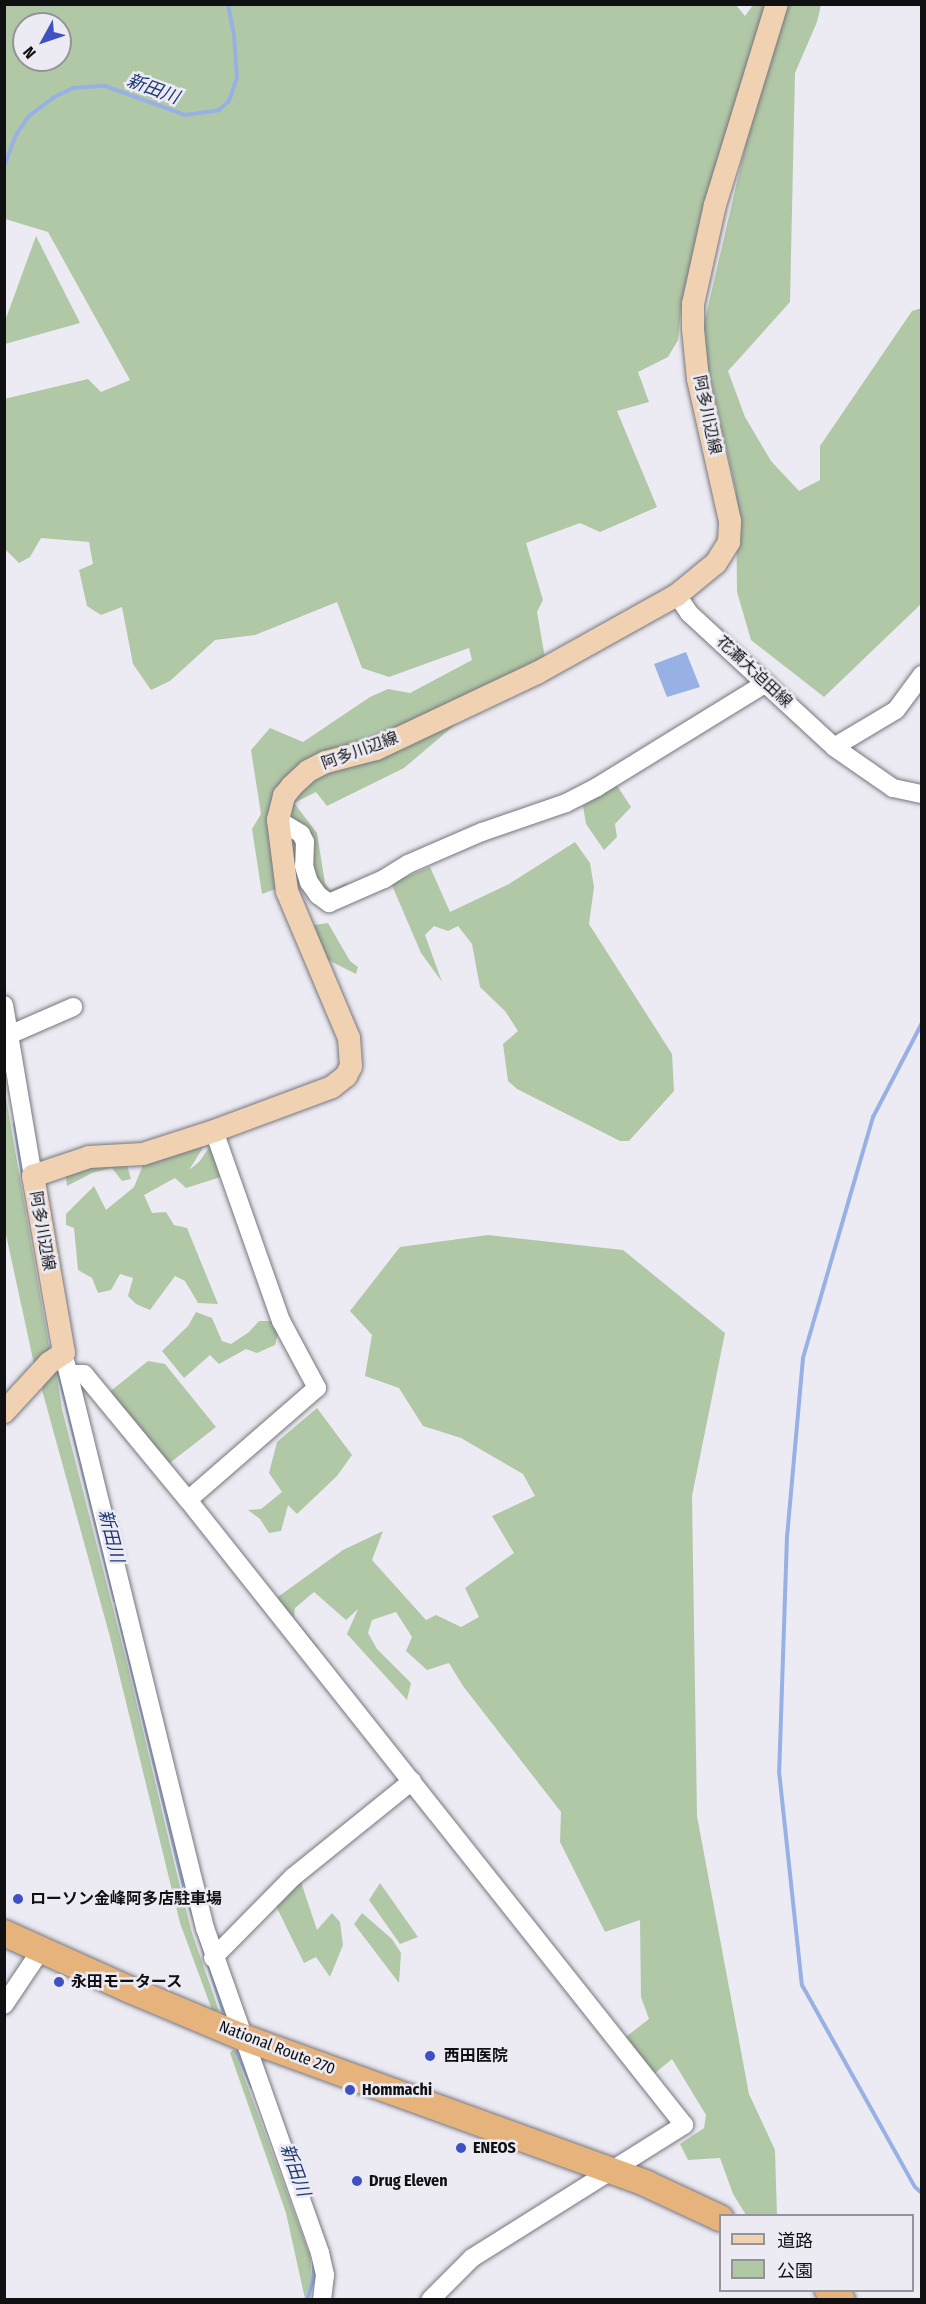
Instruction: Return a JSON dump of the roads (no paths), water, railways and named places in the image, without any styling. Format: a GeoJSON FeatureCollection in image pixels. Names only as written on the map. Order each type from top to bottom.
{"type":"FeatureCollection","features":[{"type":"Feature","properties":{"kind":"highway","name":"National Route 270"},"geometry":{"type":"LineString","coordinates":[[4,1933],[242,2037],[673,2194],[719,2217]]}},
{"type":"Feature","properties":{"kind":"main road","name":"阿多川辺線"},"geometry":{"type":"LineString","coordinates":[[61,1361],[33,1176],[89,1157],[143,1154],[214,1131],[332,1087],[346,1076],[351,1066],[349,1038],[287,891],[278,820],[284,796],[308,771],[326,762],[375,749],[537,673],[677,595],[716,563],[729,542],[730,522],[698,379],[693,304],[715,205],[777,4]]}},
{"type":"Feature","properties":{"kind":"main road"},"geometry":{"type":"LineString","coordinates":[[4,1412],[61,1361]]}},
{"type":"Feature","properties":{"kind":"street","name":"花瀬大迫田線"},"geometry":{"type":"LineString","coordinates":[[677,595],[689,613],[834,747],[892,788],[921,794]]}},
{"type":"Feature","properties":{"kind":"street"},"geometry":{"type":"LineString","coordinates":[[834,747],[896,710],[921,675]]}},
{"type":"Feature","properties":{"kind":"street"},"geometry":{"type":"LineString","coordinates":[[278,820],[301,834],[305,842],[304,866],[309,882],[318,895],[329,903],[384,879],[408,864],[482,832],[566,803],[597,787],[766,683]]}},
{"type":"Feature","properties":{"kind":"street"},"geometry":{"type":"LineString","coordinates":[[4,1005],[33,1176]]}},
{"type":"Feature","properties":{"kind":"street"},"geometry":{"type":"LineString","coordinates":[[9,1035],[73,1007]]}},
{"type":"Feature","properties":{"kind":"street"},"geometry":{"type":"LineString","coordinates":[[188,1500],[317,1388],[281,1321],[214,1131]]}},
{"type":"Feature","properties":{"kind":"street"},"geometry":{"type":"LineString","coordinates":[[61,1361],[84,1374],[188,1500],[684,2125],[613,2172],[472,2258],[430,2300]]}},
{"type":"Feature","properties":{"kind":"street"},"geometry":{"type":"LineString","coordinates":[[61,1361],[77,1410],[213,1958],[320,2253],[324,2275],[322,2300]]}},
{"type":"Feature","properties":{"kind":"street"},"geometry":{"type":"LineString","coordinates":[[213,1958],[293,1877],[412,1781]]}},
{"type":"Feature","properties":{"kind":"street"},"geometry":{"type":"LineString","coordinates":[[4,2005],[41,1950]]}},
{"type":"Feature","properties":{"kind":"water"},"geometry":{"type":"Polygon","coordinates":[[[686,652],[700,687],[667,697],[654,664],[686,652]]]}},
{"type":"Feature","properties":{"kind":"waterway","name":"新田川"},"geometry":{"type":"LineString","coordinates":[[4,166],[16,135],[29,116],[54,97],[73,88],[105,86],[185,115],[219,110],[229,101],[237,78],[234,35],[228,4]]}},
{"type":"Feature","properties":{"kind":"waterway"},"geometry":{"type":"LineString","coordinates":[[922,1023],[873,1117],[803,1358],[787,1536],[779,1771],[802,1985],[915,2187],[922,2193]]}},
{"type":"Feature","properties":{"kind":"waterway","name":"新田川"},"geometry":{"type":"LineString","coordinates":[[15,1124],[23,1176]]}},
{"type":"Feature","properties":{"kind":"waterway","name":"新田川"},"geometry":{"type":"LineString","coordinates":[[57,1366],[115,1600]]}},
{"type":"Feature","properties":{"kind":"waterway","name":"新田川"},"geometry":{"type":"LineString","coordinates":[[117,1608],[183,1883],[223,2010]]}},
{"type":"Feature","properties":{"kind":"waterway","name":"新田川"},"geometry":{"type":"LineString","coordinates":[[237,2052],[252,2087]]}},
{"type":"Feature","properties":{"kind":"waterway","name":"新田川"},"geometry":{"type":"LineString","coordinates":[[307,2300],[314,2276],[314,2264]]}},
{"type":"Feature","properties":{"kind":"place","name":"ローソン金峰阿多店駐車場"},"geometry":{"type":"Point","coordinates":[18,1899]}},
{"type":"Feature","properties":{"kind":"place","name":"永田モータース"},"geometry":{"type":"Point","coordinates":[59,1982]}},
{"type":"Feature","properties":{"kind":"place","name":"西田医院"},"geometry":{"type":"Point","coordinates":[430,2056]}},
{"type":"Feature","properties":{"kind":"place","name":"Hommachi"},"geometry":{"type":"Point","coordinates":[350,2090]}},
{"type":"Feature","properties":{"kind":"place","name":"ENEOS"},"geometry":{"type":"Point","coordinates":[461,2148]}},
{"type":"Feature","properties":{"kind":"place","name":"Drug Eleven"},"geometry":{"type":"Point","coordinates":[357,2181]}}]}
